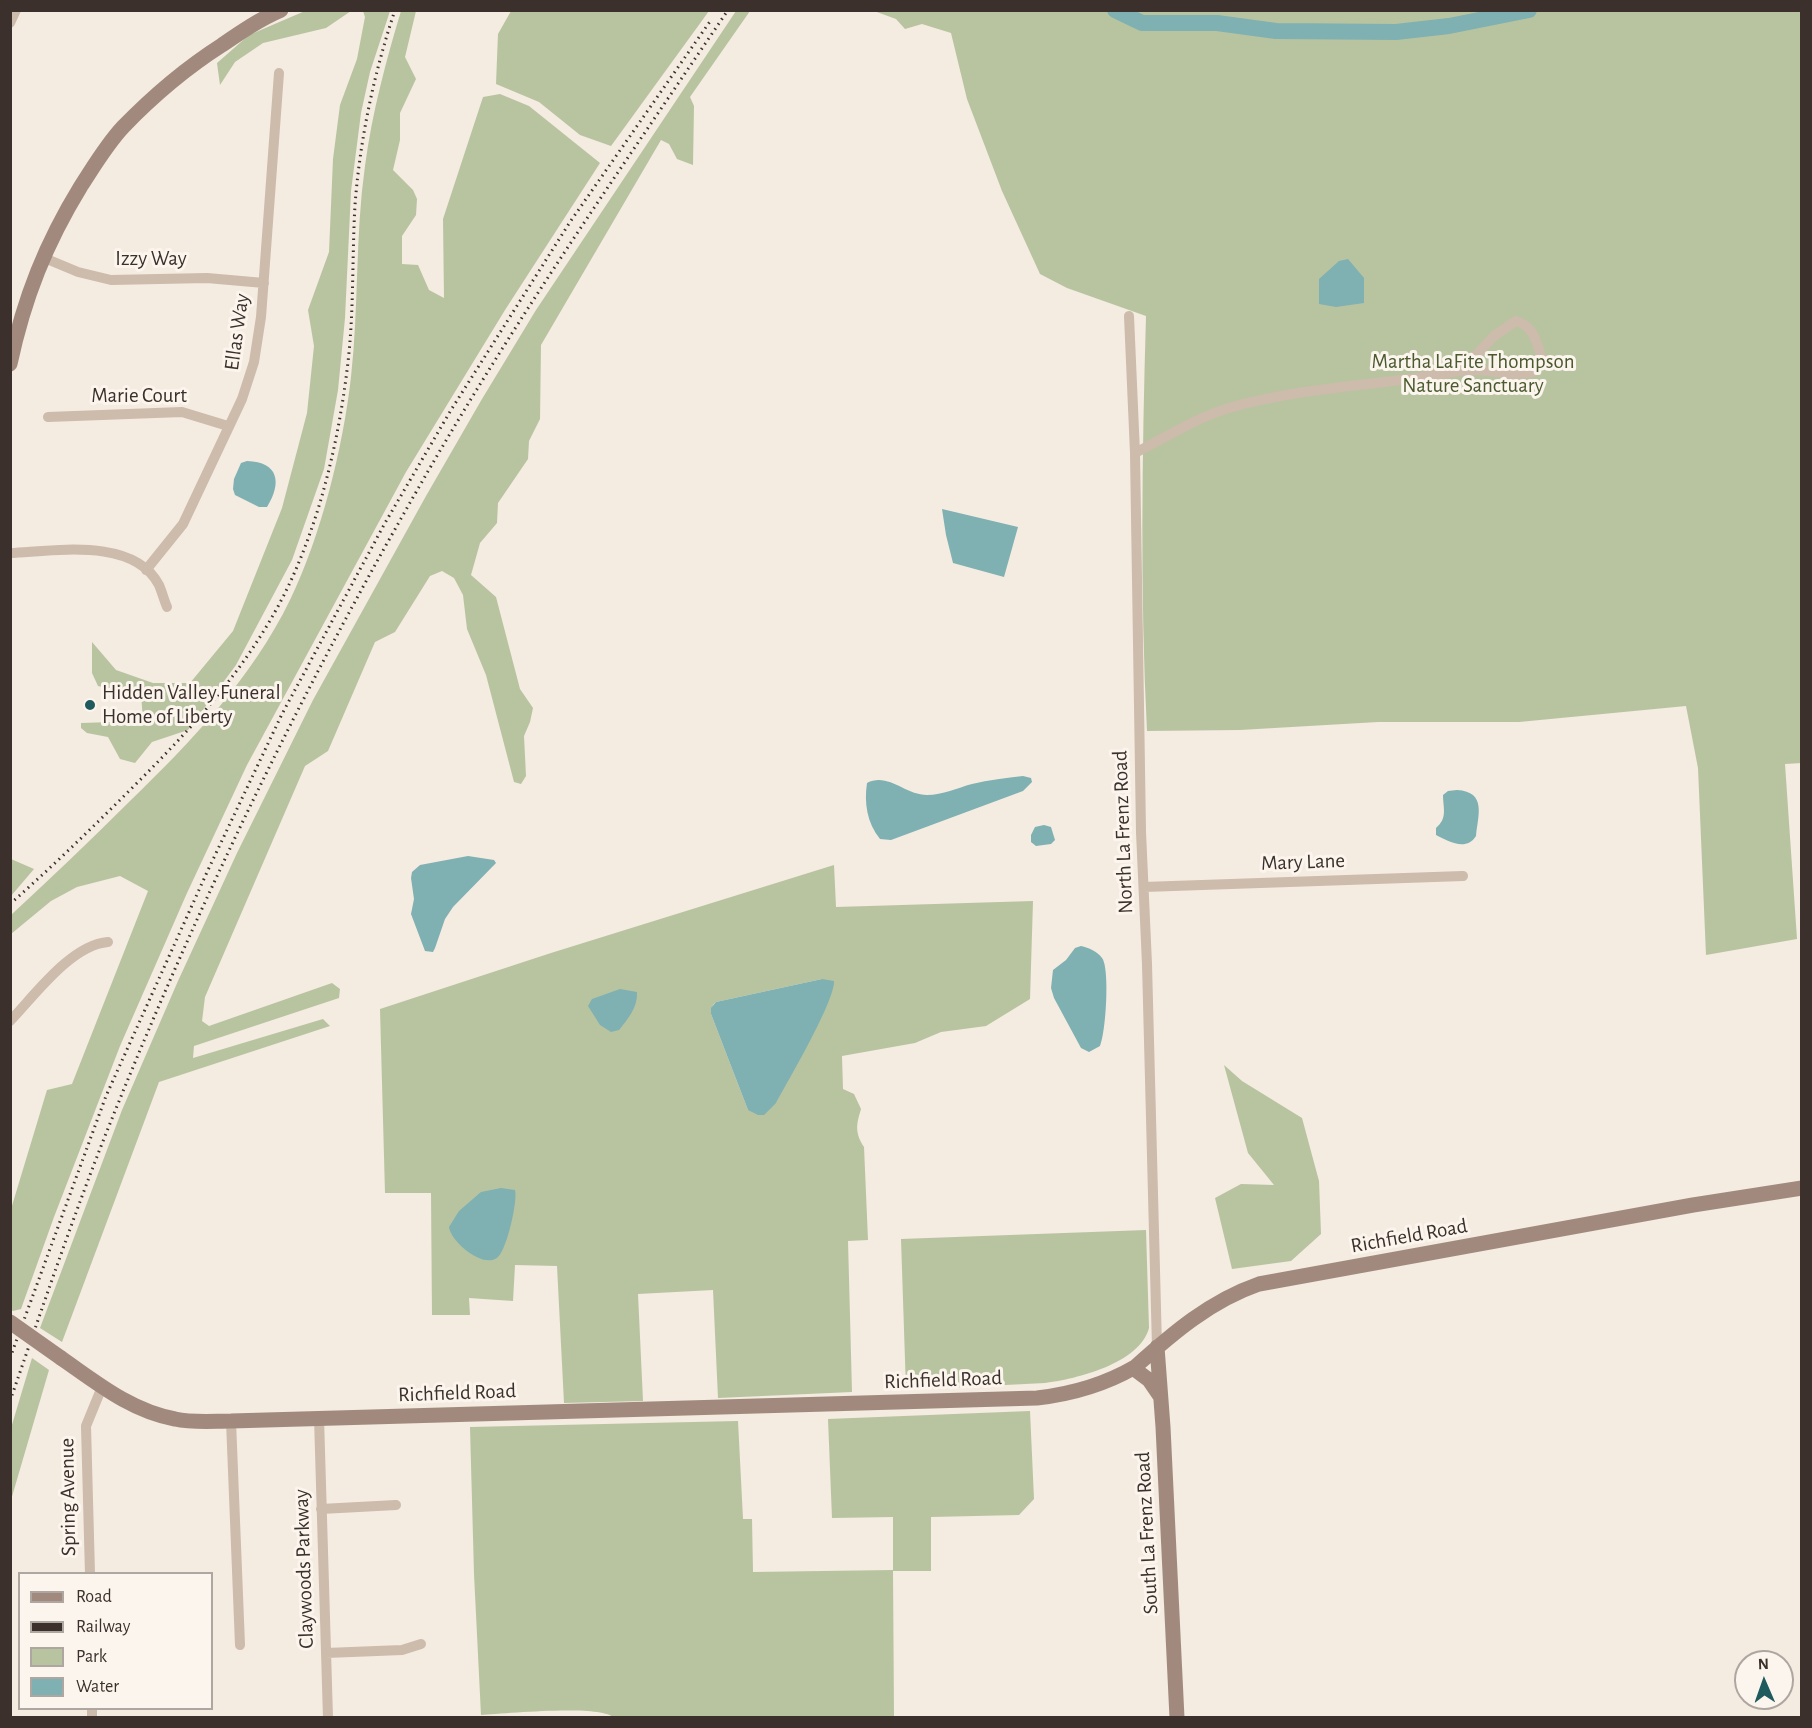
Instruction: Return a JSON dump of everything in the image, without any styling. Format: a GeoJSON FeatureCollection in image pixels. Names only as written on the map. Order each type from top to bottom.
{"type":"FeatureCollection","features":[{"type":"Feature","properties":{"kind":"street"},"geometry":{"type":"LineString","coordinates":[[10,23],[16,10]]}},
{"type":"Feature","properties":{"kind":"street"},"geometry":{"type":"LineString","coordinates":[[11,357],[26,300],[42,257],[93,166],[122,128],[194,63],[246,29],[281,10]]}},
{"type":"Feature","properties":{"kind":"street","name":"Ellas Way"},"geometry":{"type":"LineString","coordinates":[[146,570],[183,524],[249,383],[254,362],[264,283],[279,73]]}},
{"type":"Feature","properties":{"kind":"street","name":"Izzy Way"},"geometry":{"type":"LineString","coordinates":[[42,257],[78,272],[111,280],[207,278],[264,283]]}},
{"type":"Feature","properties":{"kind":"street","name":"North La Frenz Road"},"geometry":{"type":"LineString","coordinates":[[1129,316],[1135,453],[1157,1347]]}},
{"type":"Feature","properties":{"kind":"street"},"geometry":{"type":"LineString","coordinates":[[1135,453],[1194,421],[1228,408],[1267,398],[1461,371],[1486,369],[1524,375],[1535,371],[1541,356],[1533,332],[1525,324],[1516,321],[1494,336],[1461,371]]}},
{"type":"Feature","properties":{"kind":"street","name":"Marie Court"},"geometry":{"type":"LineString","coordinates":[[48,417],[182,412],[228,426]]}},
{"type":"Feature","properties":{"kind":"street"},"geometry":{"type":"LineString","coordinates":[[10,553],[101,550],[118,555],[146,570],[159,585],[167,608]]}},
{"type":"Feature","properties":{"kind":"street","name":"Mary Lane"},"geometry":{"type":"LineString","coordinates":[[1144,887],[1463,876]]}},
{"type":"Feature","properties":{"kind":"street"},"geometry":{"type":"LineString","coordinates":[[10,1021],[48,981],[81,951],[96,943],[108,942]]}},
{"type":"Feature","properties":{"kind":"street","name":"Richfield Road"},"geometry":{"type":"LineString","coordinates":[[10,1322],[126,1402],[158,1415],[178,1420],[231,1421],[1037,1398],[1073,1393],[1133,1368],[1205,1309],[1222,1299],[1260,1284],[1693,1205],[1802,1188]]}},
{"type":"Feature","properties":{"kind":"street","name":"South La Frenz Road"},"geometry":{"type":"LineString","coordinates":[[1157,1347],[1177,1718]]}},
{"type":"Feature","properties":{"kind":"street"},"geometry":{"type":"LineString","coordinates":[[1133,1368],[1149,1380],[1161,1398]]}},
{"type":"Feature","properties":{"kind":"street","name":"Spring Avenue"},"geometry":{"type":"LineString","coordinates":[[90,1572],[86,1426],[102,1387]]}},
{"type":"Feature","properties":{"kind":"street","name":"Claywoods Parkway"},"geometry":{"type":"LineString","coordinates":[[319,1418],[328,1718]]}},
{"type":"Feature","properties":{"kind":"street"},"geometry":{"type":"LineString","coordinates":[[231,1421],[240,1645]]}},
{"type":"Feature","properties":{"kind":"street"},"geometry":{"type":"LineString","coordinates":[[321,1509],[396,1505]]}},
{"type":"Feature","properties":{"kind":"street"},"geometry":{"type":"LineString","coordinates":[[326,1653],[402,1650],[422,1644]]}},
{"type":"Feature","properties":{"kind":"green space"},"geometry":{"type":"Polygon","coordinates":[[[305,11],[351,11],[326,28],[263,43],[235,62],[220,85],[217,63],[249,35],[305,11]]]}},
{"type":"Feature","properties":{"kind":"green space"},"geometry":{"type":"Polygon","coordinates":[[[363,11],[390,11],[370,72],[361,113],[351,191],[345,318],[338,390],[324,469],[292,560],[236,665],[188,730],[152,742],[135,763],[120,759],[108,737],[87,733],[81,728],[81,723],[143,721],[141,693],[129,693],[98,686],[92,673],[92,642],[116,670],[153,683],[190,683],[233,631],[282,508],[307,413],[314,346],[308,310],[329,252],[333,159],[340,105],[357,59],[365,17],[363,11]]]}},
{"type":"Feature","properties":{"kind":"green space"},"geometry":{"type":"Polygon","coordinates":[[[401,11],[416,11],[405,57],[416,79],[400,113],[400,140],[393,170],[413,190],[417,199],[416,215],[402,236],[402,264],[418,265],[429,290],[444,298],[443,219],[483,97],[500,94],[529,106],[600,163],[505,310],[406,472],[247,765],[187,893],[120,1046],[21,1309],[13,1311],[10,1309],[11,1209],[47,1090],[72,1084],[148,891],[120,876],[77,887],[51,901],[11,934],[11,915],[153,779],[219,708],[275,629],[301,575],[321,520],[342,433],[351,377],[365,166],[380,87],[401,11]]]}},
{"type":"Feature","properties":{"kind":"green space"},"geometry":{"type":"Polygon","coordinates":[[[511,11],[709,11],[611,146],[580,135],[539,102],[496,84],[498,34],[511,11]]]}},
{"type":"Feature","properties":{"kind":"green space"},"geometry":{"type":"Polygon","coordinates":[[[736,11],[750,11],[690,97],[694,106],[693,165],[677,159],[669,144],[661,140],[541,345],[540,419],[529,441],[528,459],[498,503],[497,523],[480,543],[471,575],[496,597],[520,689],[533,708],[524,736],[526,776],[521,784],[514,782],[486,675],[467,629],[463,595],[454,578],[442,571],[430,576],[395,632],[375,642],[328,751],[305,766],[205,997],[202,1021],[209,1026],[332,983],[340,989],[339,998],[194,1046],[193,1058],[323,1019],[330,1026],[159,1082],[62,1342],[40,1328],[122,1110],[237,853],[313,700],[426,496],[536,310],[736,11]]]}},
{"type":"Feature","properties":{"kind":"green space","name":"Martha LaFite Thompson Nature Sanctuary"},"geometry":{"type":"Polygon","coordinates":[[[874,11],[1801,11],[1802,763],[1785,764],[1797,939],[1706,955],[1698,768],[1686,706],[1519,722],[1378,722],[1240,730],[1147,731],[1142,524],[1146,316],[1067,288],[1040,274],[1002,191],[967,99],[951,33],[922,24],[905,29],[896,19],[874,11]]]}},
{"type":"Feature","properties":{"kind":"green space"},"geometry":{"type":"Polygon","coordinates":[[[11,859],[34,869],[11,896],[10,861],[11,859]]]}},
{"type":"Feature","properties":{"kind":"green space"},"geometry":{"type":"Polygon","coordinates":[[[834,865],[836,907],[1033,901],[1030,999],[986,1026],[941,1032],[915,1043],[842,1056],[843,1089],[854,1094],[861,1109],[857,1129],[864,1147],[868,1240],[848,1241],[852,1392],[718,1398],[713,1290],[638,1294],[643,1401],[564,1403],[557,1266],[515,1265],[513,1301],[469,1298],[470,1315],[432,1315],[431,1193],[385,1193],[380,1009],[834,865]],[[822,979],[716,1002],[713,1005],[711,1014],[748,1110],[822,979]]]}},
{"type":"Feature","properties":{"kind":"green space"},"geometry":{"type":"Polygon","coordinates":[[[1224,1065],[1242,1081],[1302,1118],[1319,1181],[1321,1234],[1291,1261],[1232,1269],[1215,1198],[1241,1184],[1274,1185],[1248,1153],[1224,1065]]]}},
{"type":"Feature","properties":{"kind":"green space"},"geometry":{"type":"Polygon","coordinates":[[[1146,1230],[1149,1328],[1143,1340],[1121,1360],[1090,1373],[1045,1383],[906,1390],[901,1239],[1146,1230]]]}},
{"type":"Feature","properties":{"kind":"green space"},"geometry":{"type":"Polygon","coordinates":[[[32,1358],[49,1370],[11,1500],[11,1428],[32,1358]]]}},
{"type":"Feature","properties":{"kind":"green space"},"geometry":{"type":"Polygon","coordinates":[[[1030,1411],[1034,1499],[1019,1515],[931,1517],[931,1571],[893,1571],[894,1717],[614,1718],[591,1711],[481,1715],[470,1427],[738,1421],[743,1519],[752,1519],[753,1572],[893,1570],[893,1517],[832,1518],[828,1419],[1030,1411]]]}},
{"type":"Feature","properties":{"kind":"water"},"geometry":{"type":"Polygon","coordinates":[[[1348,259],[1364,278],[1364,303],[1336,307],[1319,304],[1319,279],[1339,261],[1348,259]]]}},
{"type":"Feature","properties":{"kind":"water"},"geometry":{"type":"Polygon","coordinates":[[[247,461],[266,465],[275,475],[275,490],[267,507],[259,507],[235,495],[234,479],[241,463],[247,461]]]}},
{"type":"Feature","properties":{"kind":"water"},"geometry":{"type":"Polygon","coordinates":[[[942,509],[1018,527],[1004,577],[953,563],[942,509]]]}},
{"type":"Feature","properties":{"kind":"water"},"geometry":{"type":"Polygon","coordinates":[[[1023,776],[1031,778],[1032,782],[1023,791],[891,840],[880,839],[867,813],[867,783],[875,780],[889,782],[911,792],[933,795],[978,783],[1023,776]]]}},
{"type":"Feature","properties":{"kind":"water"},"geometry":{"type":"Polygon","coordinates":[[[1457,790],[1473,795],[1477,800],[1479,813],[1476,836],[1472,841],[1462,844],[1436,835],[1436,828],[1443,817],[1443,795],[1448,791],[1457,790]]]}},
{"type":"Feature","properties":{"kind":"water"},"geometry":{"type":"Polygon","coordinates":[[[1044,825],[1051,827],[1055,840],[1051,844],[1036,846],[1031,842],[1031,835],[1035,827],[1044,825]]]}},
{"type":"Feature","properties":{"kind":"water"},"geometry":{"type":"Polygon","coordinates":[[[468,856],[494,860],[496,863],[453,907],[445,919],[433,952],[425,951],[411,914],[414,899],[412,872],[420,865],[468,856]]]}},
{"type":"Feature","properties":{"kind":"water"},"geometry":{"type":"Polygon","coordinates":[[[1081,946],[1093,950],[1102,958],[1106,974],[1102,1039],[1100,1046],[1089,1052],[1081,1048],[1051,988],[1053,970],[1066,960],[1075,948],[1081,946]]]}},
{"type":"Feature","properties":{"kind":"water"},"geometry":{"type":"Polygon","coordinates":[[[822,979],[834,981],[827,1005],[776,1103],[764,1115],[748,1110],[711,1014],[711,1008],[716,1002],[822,979]]]}},
{"type":"Feature","properties":{"kind":"water"},"geometry":{"type":"Polygon","coordinates":[[[620,989],[637,992],[636,1003],[619,1030],[611,1032],[600,1025],[588,1006],[592,999],[620,989]]]}},
{"type":"Feature","properties":{"kind":"water"},"geometry":{"type":"Polygon","coordinates":[[[501,1188],[515,1190],[511,1224],[505,1245],[498,1257],[485,1260],[462,1247],[449,1227],[459,1211],[481,1192],[501,1188]]]}},
{"type":"Feature","properties":{"kind":"waterway"},"geometry":{"type":"LineString","coordinates":[[1115,10],[1142,23],[1217,23],[1276,31],[1396,32],[1449,26],[1529,10]]}},
{"type":"Feature","properties":{"kind":"railway"},"geometry":{"type":"LineString","coordinates":[[10,904],[132,788],[176,743],[216,697],[270,621],[297,566],[318,509],[339,421],[350,342],[355,205],[360,156],[374,82],[395,10]]}},
{"type":"Feature","properties":{"kind":"railway"},"geometry":{"type":"LineString","coordinates":[[10,1401],[83,1194],[143,1044],[215,881],[292,721],[375,564],[492,365],[728,10]]}},
{"type":"Feature","properties":{"kind":"railway"},"geometry":{"type":"LineString","coordinates":[[10,1358],[106,1096],[208,870],[282,714],[385,523],[451,410],[570,222],[711,20]]}},
{"type":"Feature","properties":{"kind":"place","name":"Hidden Valley Funeral Home of Liberty"},"geometry":{"type":"Point","coordinates":[90,705]}}]}
